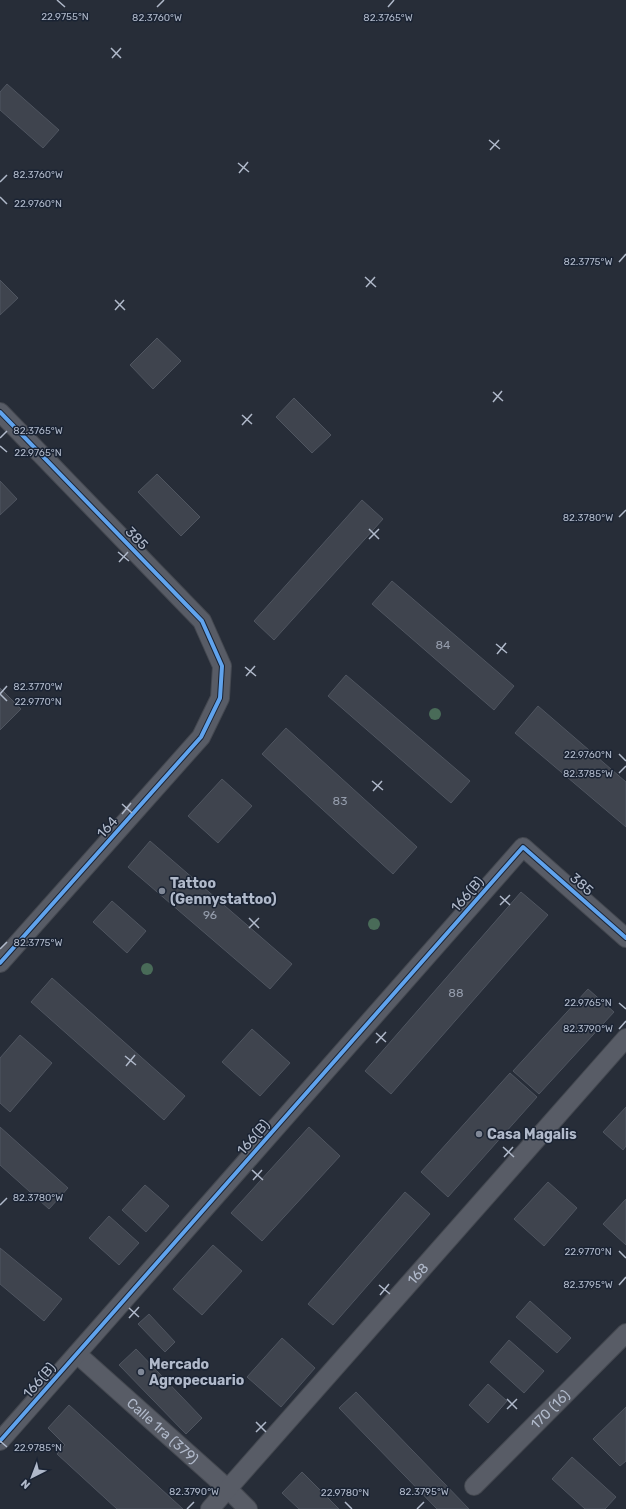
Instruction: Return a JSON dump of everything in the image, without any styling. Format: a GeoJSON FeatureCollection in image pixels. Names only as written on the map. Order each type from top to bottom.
{"type":"FeatureCollection","features":[{"type":"Feature","properties":{"kind":"street","name":"385"},"geometry":{"type":"LineString","coordinates":[[0,412],[202,621],[222,666],[220,698]]}},
{"type":"Feature","properties":{"kind":"street","name":"164"},"geometry":{"type":"LineString","coordinates":[[0,963],[201,736],[220,698]]}},
{"type":"Feature","properties":{"kind":"street","name":"385"},"geometry":{"type":"LineString","coordinates":[[523,847],[626,938]]}},
{"type":"Feature","properties":{"kind":"street","name":"166(B)"},"geometry":{"type":"LineString","coordinates":[[0,1441],[523,847]]}},
{"type":"Feature","properties":{"kind":"street","name":"168"},"geometry":{"type":"LineString","coordinates":[[210,1509],[626,1038]]}},
{"type":"Feature","properties":{"kind":"street","name":"170 (16)"},"geometry":{"type":"LineString","coordinates":[[474,1486],[626,1333]]}},
{"type":"Feature","properties":{"kind":"street","name":"Calle 1ra (379)"},"geometry":{"type":"LineString","coordinates":[[77,1354],[228,1489],[248,1509]]}},
{"type":"Feature","properties":{"kind":"building"},"geometry":{"type":"Polygon","coordinates":[[[7,84],[59,130],[43,148],[0,110],[0,92],[7,84]]]}},
{"type":"Feature","properties":{"kind":"building"},"geometry":{"type":"Polygon","coordinates":[[[0,280],[18,298],[0,315],[0,280]]]}},
{"type":"Feature","properties":{"kind":"building"},"geometry":{"type":"Polygon","coordinates":[[[157,338],[181,361],[153,389],[130,365],[157,338]]]}},
{"type":"Feature","properties":{"kind":"building"},"geometry":{"type":"Polygon","coordinates":[[[294,398],[331,435],[312,453],[276,417],[294,398]]]}},
{"type":"Feature","properties":{"kind":"building"},"geometry":{"type":"Polygon","coordinates":[[[157,474],[200,517],[181,536],[138,492],[157,474]]]}},
{"type":"Feature","properties":{"kind":"building"},"geometry":{"type":"Polygon","coordinates":[[[0,481],[17,499],[0,515],[0,481]]]}},
{"type":"Feature","properties":{"kind":"building"},"geometry":{"type":"Polygon","coordinates":[[[362,500],[383,519],[274,640],[254,621],[362,500]]]}},
{"type":"Feature","properties":{"kind":"building"},"geometry":{"type":"Polygon","coordinates":[[[392,581],[514,686],[494,710],[372,604],[392,581]]]}},
{"type":"Feature","properties":{"kind":"building"},"geometry":{"type":"Polygon","coordinates":[[[346,675],[470,781],[451,803],[328,696],[346,675]]]}},
{"type":"Feature","properties":{"kind":"building"},"geometry":{"type":"Polygon","coordinates":[[[0,688],[21,709],[0,730],[0,688]]]}},
{"type":"Feature","properties":{"kind":"building"},"geometry":{"type":"Polygon","coordinates":[[[538,706],[626,782],[626,827],[515,733],[538,706]]]}},
{"type":"Feature","properties":{"kind":"building"},"geometry":{"type":"Polygon","coordinates":[[[286,728],[417,847],[393,874],[262,754],[286,728]]]}},
{"type":"Feature","properties":{"kind":"building"},"geometry":{"type":"Polygon","coordinates":[[[222,779],[252,806],[218,843],[188,816],[222,779]]]}},
{"type":"Feature","properties":{"kind":"building"},"geometry":{"type":"Polygon","coordinates":[[[150,841],[292,964],[270,989],[128,867],[150,841]]]}},
{"type":"Feature","properties":{"kind":"building"},"geometry":{"type":"Polygon","coordinates":[[[521,892],[548,915],[391,1094],[365,1071],[521,892]]]}},
{"type":"Feature","properties":{"kind":"building"},"geometry":{"type":"Polygon","coordinates":[[[112,901],[146,931],[127,953],[93,922],[112,901]]]}},
{"type":"Feature","properties":{"kind":"building"},"geometry":{"type":"Polygon","coordinates":[[[52,978],[185,1096],[164,1120],[31,1002],[52,978]]]}},
{"type":"Feature","properties":{"kind":"building"},"geometry":{"type":"Polygon","coordinates":[[[588,989],[614,1012],[539,1094],[513,1071],[588,989]]]}},
{"type":"Feature","properties":{"kind":"building"},"geometry":{"type":"Polygon","coordinates":[[[252,1029],[290,1063],[260,1096],[222,1062],[252,1029]]]}},
{"type":"Feature","properties":{"kind":"building"},"geometry":{"type":"Polygon","coordinates":[[[20,1035],[52,1063],[10,1112],[0,1103],[0,1058],[20,1035]]]}},
{"type":"Feature","properties":{"kind":"building","name":"Casa Magalis"},"geometry":{"type":"Polygon","coordinates":[[[510,1073],[537,1097],[448,1197],[421,1172],[510,1073]]]}},
{"type":"Feature","properties":{"kind":"building"},"geometry":{"type":"Polygon","coordinates":[[[626,1107],[626,1146],[623,1150],[603,1132],[626,1107]]]}},
{"type":"Feature","properties":{"kind":"building"},"geometry":{"type":"Polygon","coordinates":[[[0,1127],[68,1188],[49,1209],[0,1165],[0,1127]]]}},
{"type":"Feature","properties":{"kind":"building"},"geometry":{"type":"Polygon","coordinates":[[[309,1127],[340,1156],[262,1241],[231,1213],[309,1127]]]}},
{"type":"Feature","properties":{"kind":"building"},"geometry":{"type":"Polygon","coordinates":[[[548,1182],[577,1208],[544,1246],[514,1219],[548,1182]]]}},
{"type":"Feature","properties":{"kind":"building"},"geometry":{"type":"Polygon","coordinates":[[[145,1185],[169,1206],[146,1232],[122,1210],[145,1185]]]}},
{"type":"Feature","properties":{"kind":"building"},"geometry":{"type":"Polygon","coordinates":[[[405,1192],[430,1214],[333,1325],[308,1304],[405,1192]]]}},
{"type":"Feature","properties":{"kind":"building"},"geometry":{"type":"Polygon","coordinates":[[[626,1199],[626,1245],[603,1224],[626,1199]]]}},
{"type":"Feature","properties":{"kind":"building"},"geometry":{"type":"Polygon","coordinates":[[[109,1216],[139,1243],[119,1265],[89,1238],[109,1216]]]}},
{"type":"Feature","properties":{"kind":"building"},"geometry":{"type":"Polygon","coordinates":[[[213,1245],[242,1271],[202,1315],[173,1289],[213,1245]]]}},
{"type":"Feature","properties":{"kind":"building"},"geometry":{"type":"Polygon","coordinates":[[[0,1248],[62,1299],[44,1321],[0,1284],[0,1248]]]}},
{"type":"Feature","properties":{"kind":"building"},"geometry":{"type":"Polygon","coordinates":[[[530,1301],[571,1338],[557,1353],[516,1317],[530,1301]]]}},
{"type":"Feature","properties":{"kind":"building"},"geometry":{"type":"Polygon","coordinates":[[[149,1314],[175,1342],[165,1352],[138,1324],[149,1314]]]}},
{"type":"Feature","properties":{"kind":"building"},"geometry":{"type":"Polygon","coordinates":[[[282,1338],[315,1368],[281,1407],[247,1377],[282,1338]]]}},
{"type":"Feature","properties":{"kind":"building"},"geometry":{"type":"Polygon","coordinates":[[[509,1340],[544,1371],[524,1393],[490,1362],[509,1340]]]}},
{"type":"Feature","properties":{"kind":"building"},"geometry":{"type":"Polygon","coordinates":[[[136,1349],[202,1418],[186,1434],[119,1365],[136,1349]]]}},
{"type":"Feature","properties":{"kind":"building"},"geometry":{"type":"Polygon","coordinates":[[[488,1384],[507,1401],[488,1423],[469,1405],[488,1384]]]}},
{"type":"Feature","properties":{"kind":"building"},"geometry":{"type":"Polygon","coordinates":[[[356,1392],[469,1509],[437,1509],[339,1408],[356,1392]]]}},
{"type":"Feature","properties":{"kind":"building"},"geometry":{"type":"Polygon","coordinates":[[[69,1405],[183,1509],[117,1509],[57,1454],[65,1445],[48,1428],[69,1405]]]}},
{"type":"Feature","properties":{"kind":"building"},"geometry":{"type":"Polygon","coordinates":[[[626,1407],[626,1461],[620,1466],[593,1439],[626,1407]]]}},
{"type":"Feature","properties":{"kind":"building"},"geometry":{"type":"Polygon","coordinates":[[[572,1457],[616,1497],[605,1509],[585,1509],[552,1479],[572,1457]]]}},
{"type":"Feature","properties":{"kind":"building"},"geometry":{"type":"Polygon","coordinates":[[[302,1472],[339,1509],[299,1509],[282,1493],[302,1472]]]}},
{"type":"Feature","properties":{"kind":"cycle path"},"geometry":{"type":"LineString","coordinates":[[0,412],[202,621],[222,666],[220,698],[201,737],[0,963]]}},
{"type":"Feature","properties":{"kind":"cycle path"},"geometry":{"type":"LineString","coordinates":[[0,1441],[523,847],[626,938]]}},
{"type":"Feature","properties":{"kind":"place","name":"Tattoo (Gennystattoo)"},"geometry":{"type":"Point","coordinates":[162,891]}},
{"type":"Feature","properties":{"kind":"place","name":"Casa Magalis"},"geometry":{"type":"Point","coordinates":[479,1134]}},
{"type":"Feature","properties":{"kind":"place","name":"Mercado Agropecuario"},"geometry":{"type":"Point","coordinates":[141,1372]}}]}
